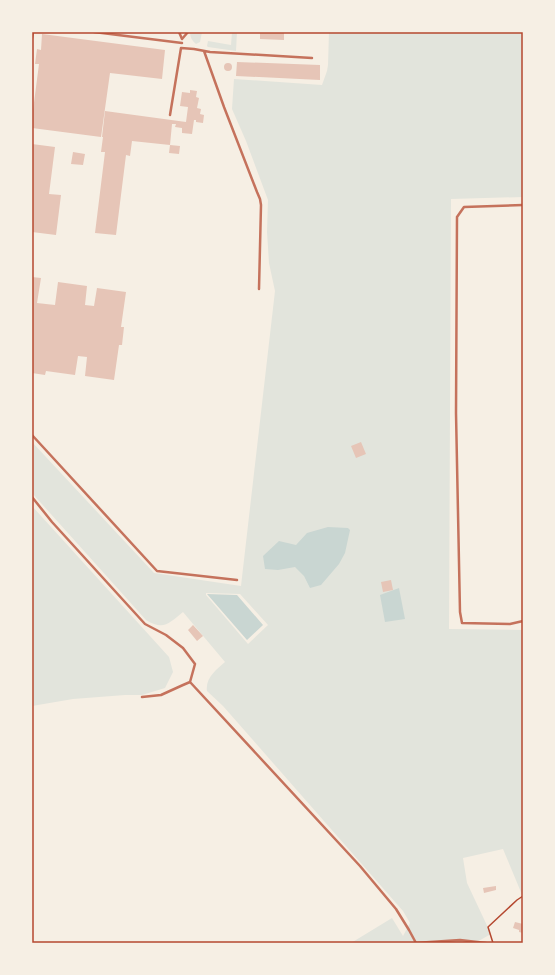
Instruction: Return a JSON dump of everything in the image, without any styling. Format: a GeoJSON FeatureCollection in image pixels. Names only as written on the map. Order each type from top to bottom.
{"type":"FeatureCollection","features":[{"type":"Feature","properties":{"kind":"lane"},"geometry":{"type":"LineString","coordinates":[[32,38],[33,32]]}},
{"type":"Feature","properties":{"kind":"lane"},"geometry":{"type":"LineString","coordinates":[[94,32],[182,41]]}},
{"type":"Feature","properties":{"kind":"lane"},"geometry":{"type":"LineString","coordinates":[[170,115],[182,48],[182,41],[179,32]]}},
{"type":"Feature","properties":{"kind":"lane"},"geometry":{"type":"LineString","coordinates":[[182,41],[188,32]]}},
{"type":"Feature","properties":{"kind":"lane"},"geometry":{"type":"LineString","coordinates":[[182,48],[230,54],[312,58]]}},
{"type":"Feature","properties":{"kind":"lane"},"geometry":{"type":"LineString","coordinates":[[204,51],[260,200],[261,228],[259,289]]}},
{"type":"Feature","properties":{"kind":"lane"},"geometry":{"type":"LineString","coordinates":[[523,205],[464,207],[457,217],[456,413],[460,612],[462,623],[510,624],[523,621]]}},
{"type":"Feature","properties":{"kind":"lane"},"geometry":{"type":"LineString","coordinates":[[32,435],[157,571],[237,580]]}},
{"type":"Feature","properties":{"kind":"lane"},"geometry":{"type":"LineString","coordinates":[[32,497],[52,522],[145,624],[166,635],[182,648],[195,664],[190,682]]}},
{"type":"Feature","properties":{"kind":"lane"},"geometry":{"type":"LineString","coordinates":[[142,697],[161,695],[190,682]]}},
{"type":"Feature","properties":{"kind":"lane"},"geometry":{"type":"LineString","coordinates":[[190,682],[360,866],[396,909],[415,943],[460,940],[486,943]]}},
{"type":"Feature","properties":{"kind":"path"},"geometry":{"type":"LineString","coordinates":[[493,943],[488,927],[523,896]]}},
{"type":"Feature","properties":{"kind":"shaded area"},"geometry":{"type":"Polygon","coordinates":[[[190,32],[202,32],[200,42],[196,44],[192,40],[190,32]]]}},
{"type":"Feature","properties":{"kind":"shaded area"},"geometry":{"type":"Polygon","coordinates":[[[232,32],[237,32],[236,51],[207,46],[208,41],[231,45],[232,32]]]}},
{"type":"Feature","properties":{"kind":"shaded area"},"geometry":{"type":"Polygon","coordinates":[[[329,32],[523,32],[523,197],[451,199],[449,629],[523,630],[523,897],[503,849],[463,858],[467,883],[491,934],[475,943],[351,943],[392,918],[403,936],[410,923],[403,911],[223,706],[207,691],[210,678],[225,662],[183,612],[170,622],[162,625],[157,625],[146,620],[32,493],[32,442],[154,573],[241,586],[275,291],[269,263],[267,232],[268,200],[246,141],[232,109],[234,79],[322,85],[328,65],[329,32]],[[206,593],[206,595],[248,644],[268,625],[240,594],[206,593]]]}},
{"type":"Feature","properties":{"kind":"shaded area"},"geometry":{"type":"Polygon","coordinates":[[[32,506],[169,657],[173,672],[165,688],[142,695],[73,699],[32,706],[32,506]]]}},
{"type":"Feature","properties":{"kind":"shaded area"},"geometry":{"type":"Polygon","coordinates":[[[328,527],[348,528],[350,530],[345,553],[339,564],[321,585],[310,588],[304,576],[295,567],[278,570],[265,569],[263,556],[279,541],[296,545],[307,533],[328,527]]]}},
{"type":"Feature","properties":{"kind":"shaded area"},"geometry":{"type":"Polygon","coordinates":[[[399,588],[405,619],[385,622],[380,595],[399,588]]]}},
{"type":"Feature","properties":{"kind":"shaded area"},"geometry":{"type":"Polygon","coordinates":[[[207,594],[237,595],[263,625],[247,640],[207,594]]]}},
{"type":"Feature","properties":{"kind":"building"},"geometry":{"type":"Polygon","coordinates":[[[260,32],[284,32],[284,40],[260,39],[260,32]]]}},
{"type":"Feature","properties":{"kind":"building"},"geometry":{"type":"Polygon","coordinates":[[[42,34],[165,50],[162,79],[110,73],[101,137],[32,128],[39,64],[35,64],[37,49],[41,50],[42,34]]]}},
{"type":"Feature","properties":{"kind":"building"},"geometry":{"type":"Polygon","coordinates":[[[237,62],[320,65],[320,80],[236,76],[237,62]]]}},
{"type":"Feature","properties":{"kind":"building"},"geometry":{"type":"Polygon","coordinates":[[[226,63],[230,63],[232,67],[230,71],[226,71],[224,69],[224,65],[226,63]]]}},
{"type":"Feature","properties":{"kind":"building"},"geometry":{"type":"Polygon","coordinates":[[[190,90],[197,91],[196,97],[199,98],[197,108],[201,109],[200,114],[204,115],[203,123],[196,122],[196,120],[194,120],[192,134],[182,133],[182,128],[175,127],[176,124],[172,124],[170,145],[132,141],[130,156],[126,155],[116,235],[95,233],[105,152],[101,152],[105,111],[186,122],[188,107],[180,106],[182,92],[190,93],[190,90]]]}},
{"type":"Feature","properties":{"kind":"building"},"geometry":{"type":"Polygon","coordinates":[[[32,144],[55,147],[49,194],[61,195],[56,235],[32,232],[32,144]]]}},
{"type":"Feature","properties":{"kind":"building"},"geometry":{"type":"Polygon","coordinates":[[[170,145],[180,146],[179,154],[169,153],[170,145]]]}},
{"type":"Feature","properties":{"kind":"building"},"geometry":{"type":"Polygon","coordinates":[[[73,152],[85,154],[83,165],[71,164],[73,152]]]}},
{"type":"Feature","properties":{"kind":"building"},"geometry":{"type":"Polygon","coordinates":[[[32,277],[41,278],[37,303],[55,305],[58,282],[87,286],[85,305],[94,306],[97,288],[126,292],[121,327],[124,327],[122,345],[119,345],[114,380],[85,376],[87,357],[78,356],[75,375],[46,371],[45,375],[32,373],[32,277]]]}},
{"type":"Feature","properties":{"kind":"building"},"geometry":{"type":"Polygon","coordinates":[[[361,442],[366,454],[356,458],[351,446],[361,442]]]}},
{"type":"Feature","properties":{"kind":"building"},"geometry":{"type":"Polygon","coordinates":[[[391,580],[393,590],[383,592],[381,582],[391,580]]]}},
{"type":"Feature","properties":{"kind":"building"},"geometry":{"type":"Polygon","coordinates":[[[193,625],[203,636],[197,641],[188,630],[193,625]]]}},
{"type":"Feature","properties":{"kind":"building"},"geometry":{"type":"Polygon","coordinates":[[[496,886],[496,890],[484,893],[483,888],[496,886]]]}},
{"type":"Feature","properties":{"kind":"building"},"geometry":{"type":"Polygon","coordinates":[[[515,922],[523,924],[523,933],[513,928],[515,922]]]}}]}
